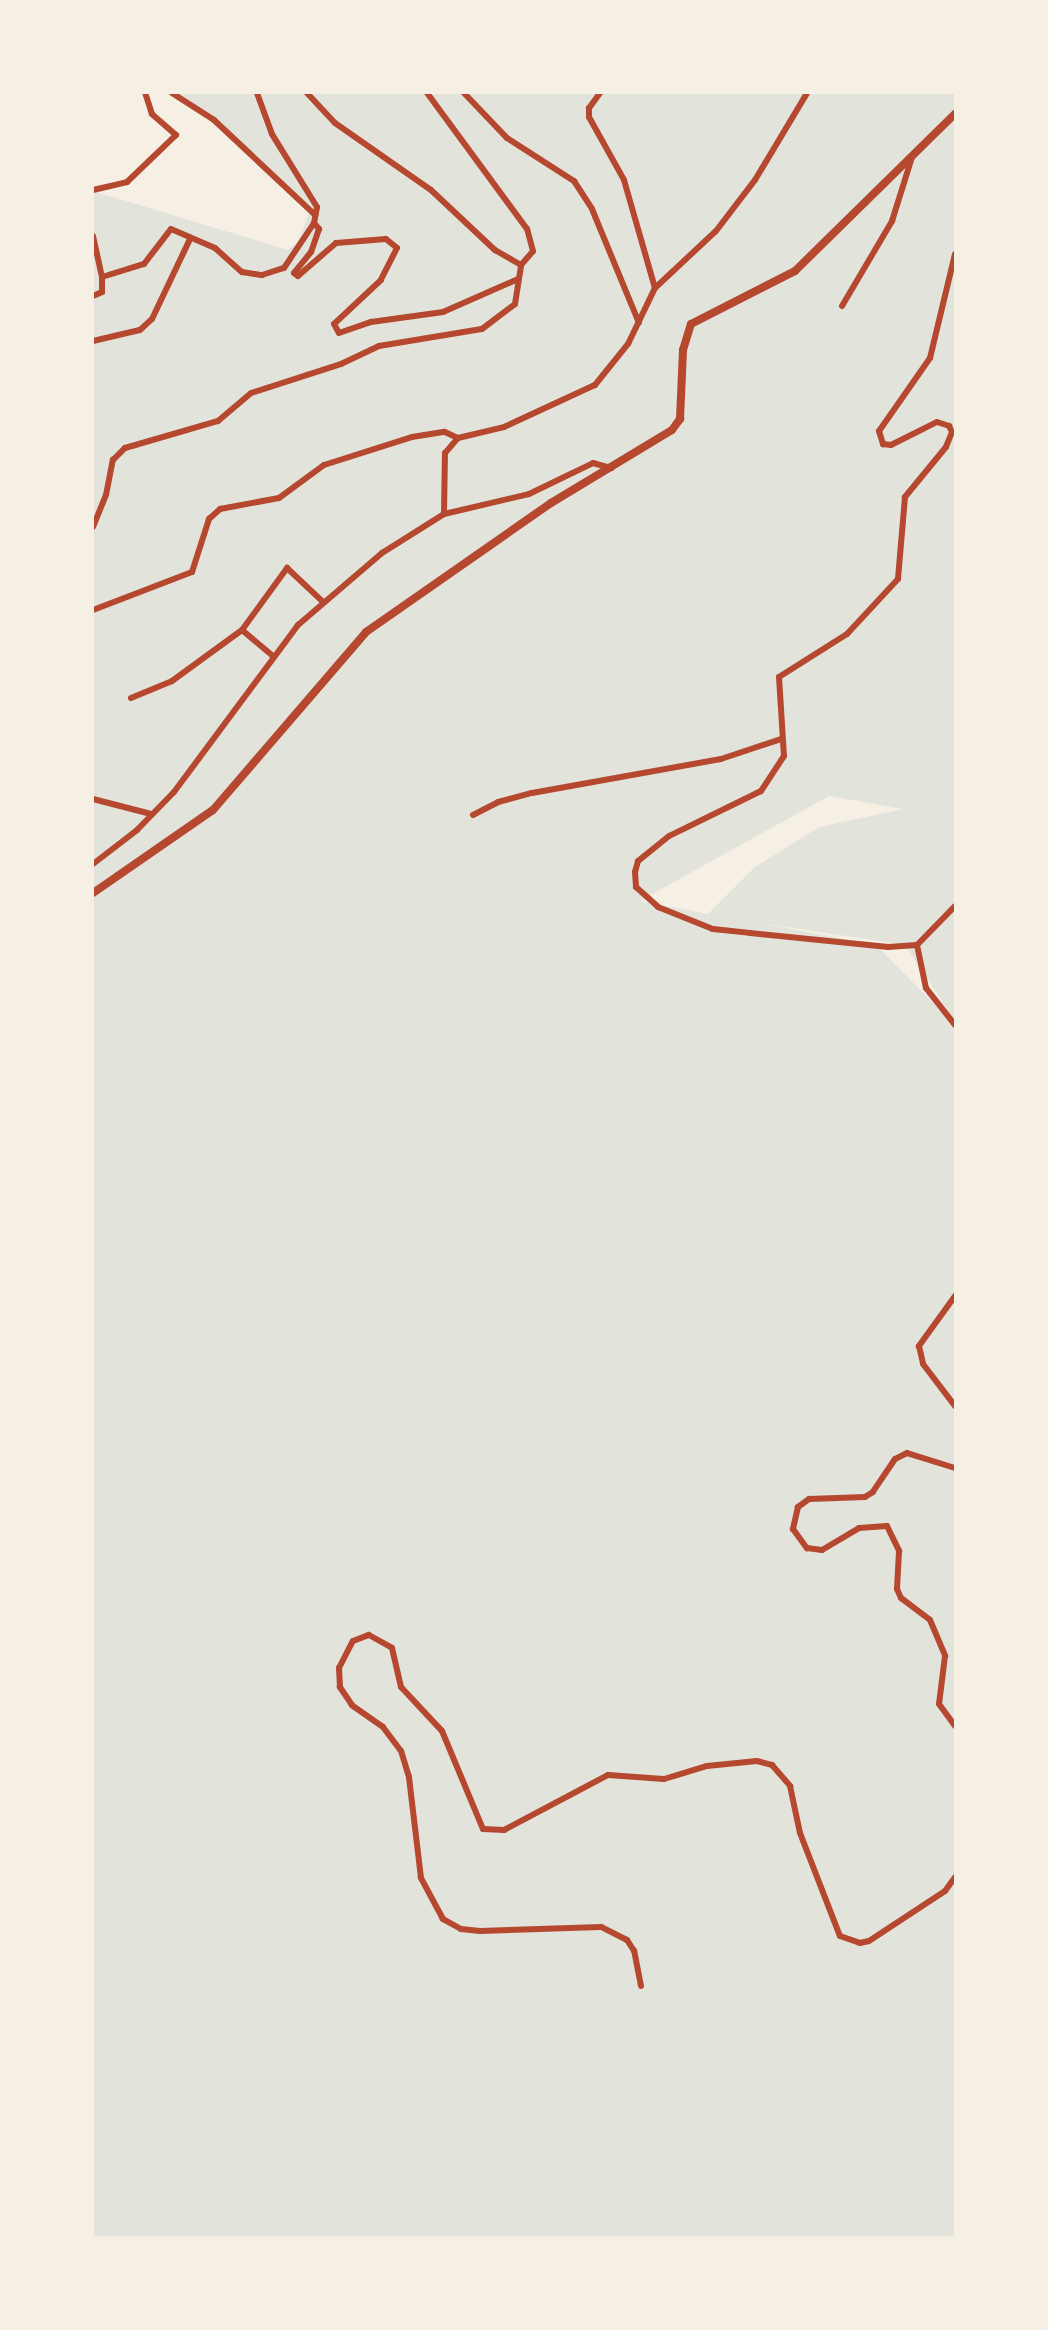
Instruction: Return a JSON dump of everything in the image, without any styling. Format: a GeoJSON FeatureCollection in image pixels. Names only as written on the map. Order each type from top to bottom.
{"type":"FeatureCollection","features":[{"type":"Feature","properties":{"kind":"street"},"geometry":{"type":"LineString","coordinates":[[93,190],[127,182],[176,135],[152,114],[145,93]]}},
{"type":"Feature","properties":{"kind":"street"},"geometry":{"type":"LineString","coordinates":[[172,93],[214,120],[315,219],[319,229],[311,252],[294,273],[298,276],[336,243],[386,239],[397,248],[381,280],[334,324],[335,331],[443,312],[518,279]]}},
{"type":"Feature","properties":{"kind":"street"},"geometry":{"type":"LineString","coordinates":[[102,277],[144,264],[172,229],[215,248],[242,272],[262,275],[284,268],[315,219],[317,207],[309,189],[272,134],[257,93]]}},
{"type":"Feature","properties":{"kind":"street"},"geometry":{"type":"LineString","coordinates":[[307,93],[335,123],[430,190],[495,250],[521,265]]}},
{"type":"Feature","properties":{"kind":"street"},"geometry":{"type":"LineString","coordinates":[[93,527],[106,495],[113,460],[125,448],[218,421],[251,393],[341,364],[379,346],[482,329],[515,303],[521,265],[533,251],[527,229],[427,93]]}},
{"type":"Feature","properties":{"kind":"street"},"geometry":{"type":"LineString","coordinates":[[464,93],[507,138],[574,181],[592,209],[639,323]]}},
{"type":"Feature","properties":{"kind":"street"},"geometry":{"type":"LineString","coordinates":[[600,93],[589,108],[589,117],[624,180],[654,288]]}},
{"type":"Feature","properties":{"kind":"street"},"geometry":{"type":"LineString","coordinates":[[444,514],[445,453],[458,438],[504,427],[595,385],[639,323],[654,288],[716,231],[755,180],[807,93]]}},
{"type":"Feature","properties":{"kind":"street"},"geometry":{"type":"LineString","coordinates":[[93,893],[213,810],[366,632],[541,510],[672,430],[680,419],[683,350],[691,324],[796,271],[955,114]]}},
{"type":"Feature","properties":{"kind":"street"},"geometry":{"type":"LineString","coordinates":[[842,306],[892,221],[912,154]]}},
{"type":"Feature","properties":{"kind":"street"},"geometry":{"type":"LineString","coordinates":[[93,236],[102,277],[102,292],[93,296]]}},
{"type":"Feature","properties":{"kind":"street"},"geometry":{"type":"LineString","coordinates":[[93,341],[140,330],[152,319],[190,239]]}},
{"type":"Feature","properties":{"kind":"street"},"geometry":{"type":"LineString","coordinates":[[955,254],[930,358],[879,431],[883,444],[891,445],[937,422],[949,426],[951,439],[905,497],[901,566],[893,587],[847,634],[779,677],[784,756],[761,791],[669,836],[638,861],[636,887],[643,898],[713,929],[888,947],[917,944],[955,906]]}},
{"type":"Feature","properties":{"kind":"street"},"geometry":{"type":"LineString","coordinates":[[93,610],[192,572],[209,519],[220,509],[279,498],[324,466],[412,437],[445,432],[458,438]]}},
{"type":"Feature","properties":{"kind":"street"},"geometry":{"type":"LineString","coordinates":[[93,864],[174,792],[273,656],[321,601],[382,553],[444,514],[528,494],[593,463],[613,468]]}},
{"type":"Feature","properties":{"kind":"street"},"geometry":{"type":"LineString","coordinates":[[131,698],[172,681],[242,630],[287,568],[321,601]]}},
{"type":"Feature","properties":{"kind":"street"},"geometry":{"type":"LineString","coordinates":[[242,630],[273,656]]}},
{"type":"Feature","properties":{"kind":"street"},"geometry":{"type":"LineString","coordinates":[[473,815],[498,802],[532,793],[721,759],[781,739]]}},
{"type":"Feature","properties":{"kind":"street"},"geometry":{"type":"LineString","coordinates":[[93,799],[151,814]]}},
{"type":"Feature","properties":{"kind":"street"},"geometry":{"type":"LineString","coordinates":[[917,944],[926,988],[955,1026]]}},
{"type":"Feature","properties":{"kind":"street"},"geometry":{"type":"LineString","coordinates":[[955,1296],[919,1346],[923,1364],[955,1406]]}},
{"type":"Feature","properties":{"kind":"street"},"geometry":{"type":"LineString","coordinates":[[955,1468],[907,1453],[895,1459],[873,1492],[865,1497],[810,1499],[798,1507],[793,1529],[807,1548],[822,1550],[859,1528],[887,1526],[899,1551],[897,1589],[901,1598],[930,1620],[945,1656],[940,1704],[955,1726]]}},
{"type":"Feature","properties":{"kind":"street"},"geometry":{"type":"LineString","coordinates":[[641,1986],[634,1951],[627,1940],[601,1927],[480,1931],[461,1929],[443,1919],[421,1878],[409,1777],[401,1751],[383,1727],[352,1705],[341,1687],[339,1668],[353,1641],[369,1635],[392,1648],[401,1687],[442,1731],[483,1829],[504,1830],[608,1775],[664,1779],[707,1766],[757,1761],[772,1765],[790,1786],[800,1833],[841,1936],[860,1943],[869,1941],[945,1891],[955,1877]]}},
{"type":"Feature","properties":{"kind":"shaded area"},"geometry":{"type":"Polygon","coordinates":[[[179,93],[955,93],[955,1021],[905,945],[754,922],[876,945],[955,1025],[955,2237],[93,2237],[93,191],[288,250],[298,242],[310,210],[179,93]],[[829,796],[640,901],[708,914],[755,867],[819,827],[903,809],[829,796]]]}}]}
